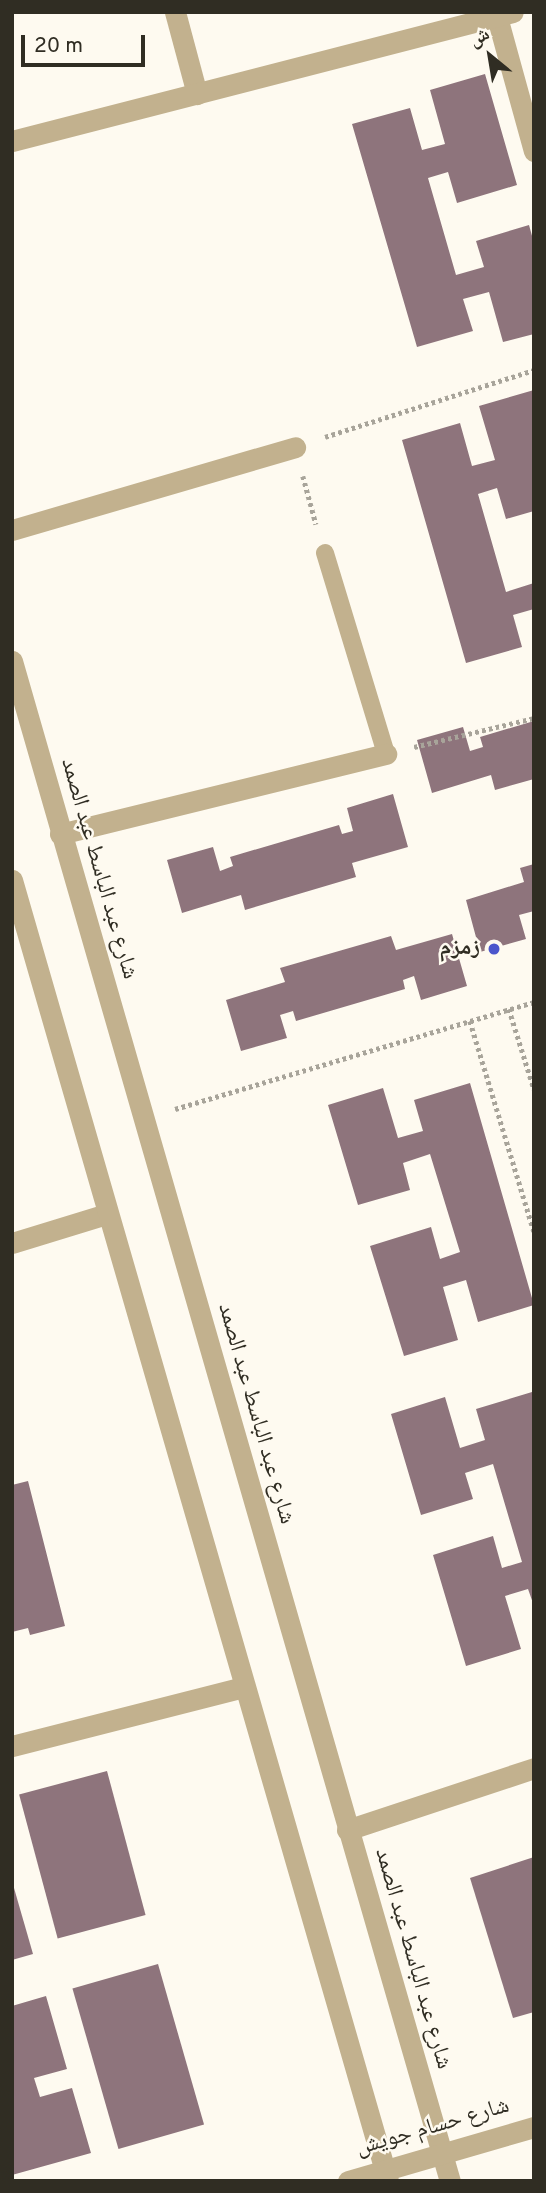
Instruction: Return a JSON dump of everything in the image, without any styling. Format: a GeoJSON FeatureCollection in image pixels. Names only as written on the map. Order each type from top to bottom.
{"type":"FeatureCollection","features":[{"type":"Feature","properties":{"kind":"street"},"geometry":{"type":"LineString","coordinates":[[175,12],[197,94]]}},
{"type":"Feature","properties":{"kind":"street"},"geometry":{"type":"LineString","coordinates":[[12,141],[505,14],[534,151]]}},
{"type":"Feature","properties":{"kind":"street"},"geometry":{"type":"LineString","coordinates":[[12,530],[295,447]]}},
{"type":"Feature","properties":{"kind":"street","name":"شارع عبد الباسط عبد الصمد"},"geometry":{"type":"LineString","coordinates":[[12,661],[450,2181]]}},
{"type":"Feature","properties":{"kind":"street"},"geometry":{"type":"LineString","coordinates":[[60,834],[386,754]]}},
{"type":"Feature","properties":{"kind":"street"},"geometry":{"type":"LineString","coordinates":[[12,880],[106,1214],[387,2175]]}},
{"type":"Feature","properties":{"kind":"street"},"geometry":{"type":"LineString","coordinates":[[12,1243],[106,1214]]}},
{"type":"Feature","properties":{"kind":"street"},"geometry":{"type":"LineString","coordinates":[[12,1746],[244,1687]]}},
{"type":"Feature","properties":{"kind":"street"},"geometry":{"type":"LineString","coordinates":[[347,1830],[534,1768]]}},
{"type":"Feature","properties":{"kind":"street","name":"شارع حسام جويش"},"geometry":{"type":"LineString","coordinates":[[348,2181],[387,2175],[441,2153],[534,2126]]}},
{"type":"Feature","properties":{"kind":"lane"},"geometry":{"type":"LineString","coordinates":[[325,553],[386,754]]}},
{"type":"Feature","properties":{"kind":"path"},"geometry":{"type":"LineString","coordinates":[[325,553],[295,447],[534,370]]}},
{"type":"Feature","properties":{"kind":"path"},"geometry":{"type":"LineString","coordinates":[[386,754],[534,718]]}},
{"type":"Feature","properties":{"kind":"path"},"geometry":{"type":"LineString","coordinates":[[144,1119],[534,1002]]}},
{"type":"Feature","properties":{"kind":"path"},"geometry":{"type":"LineString","coordinates":[[509,1009],[534,1088]]}},
{"type":"Feature","properties":{"kind":"path"},"geometry":{"type":"LineString","coordinates":[[470,1021],[534,1231]]}},
{"type":"Feature","properties":{"kind":"building"},"geometry":{"type":"Polygon","coordinates":[[[485,74],[517,185],[457,203],[448,172],[428,178],[456,275],[484,267],[476,241],[529,225],[534,243],[534,334],[503,342],[489,292],[463,299],[473,331],[417,347],[352,124],[410,108],[422,150],[445,144],[430,90],[485,74]]]}},
{"type":"Feature","properties":{"kind":"building"},"geometry":{"type":"Polygon","coordinates":[[[534,390],[534,511],[506,519],[497,488],[478,494],[506,592],[534,583],[534,609],[513,615],[522,647],[466,663],[402,440],[460,423],[472,466],[495,460],[479,406],[534,390]]]}},
{"type":"Feature","properties":{"kind":"building"},"geometry":{"type":"Polygon","coordinates":[[[534,721],[534,779],[495,790],[491,775],[432,793],[417,740],[463,727],[470,751],[483,747],[480,737],[534,721]]]}},
{"type":"Feature","properties":{"kind":"building"},"geometry":{"type":"Polygon","coordinates":[[[393,794],[408,847],[352,863],[356,877],[245,910],[241,895],[182,913],[167,860],[213,847],[220,871],[233,866],[230,857],[339,825],[342,834],[353,831],[347,808],[393,794]]]}},
{"type":"Feature","properties":{"kind":"building"},"geometry":{"type":"Polygon","coordinates":[[[534,864],[534,911],[519,915],[526,939],[480,952],[466,900],[524,882],[520,868],[534,864]]]}},
{"type":"Feature","properties":{"kind":"building"},"geometry":{"type":"Polygon","coordinates":[[[452,934],[467,986],[421,1000],[414,976],[403,980],[405,989],[296,1021],[293,1011],[280,1015],[287,1038],[241,1051],[226,1000],[285,982],[280,968],[391,936],[396,950],[452,934]]]}},
{"type":"Feature","properties":{"kind":"building"},"geometry":{"type":"Polygon","coordinates":[[[470,1083],[534,1305],[478,1322],[466,1280],[443,1287],[458,1340],[404,1356],[370,1246],[431,1227],[440,1259],[460,1252],[430,1154],[403,1163],[410,1190],[358,1205],[328,1105],[383,1088],[398,1138],[423,1131],[414,1100],[470,1083]]]}},
{"type":"Feature","properties":{"kind":"building"},"geometry":{"type":"Polygon","coordinates":[[[532,1392],[534,1606],[528,1589],[505,1596],[521,1649],[466,1666],[433,1555],[493,1536],[502,1568],[522,1562],[493,1464],[465,1473],[473,1499],[421,1515],[391,1414],[445,1397],[460,1448],[485,1440],[476,1409],[532,1392]]]}},
{"type":"Feature","properties":{"kind":"building"},"geometry":{"type":"Polygon","coordinates":[[[28,1481],[65,1626],[30,1635],[28,1628],[12,1632],[12,1485],[28,1481]]]}},
{"type":"Feature","properties":{"kind":"building"},"geometry":{"type":"Polygon","coordinates":[[[107,1771],[146,1915],[58,1938],[19,1795],[107,1771]]]}},
{"type":"Feature","properties":{"kind":"building"},"geometry":{"type":"Polygon","coordinates":[[[534,1857],[534,2012],[513,2018],[470,1878],[534,1857]]]}},
{"type":"Feature","properties":{"kind":"building"},"geometry":{"type":"Polygon","coordinates":[[[12,1881],[33,1954],[12,1960],[12,1881]]]}},
{"type":"Feature","properties":{"kind":"building"},"geometry":{"type":"Polygon","coordinates":[[[158,1964],[204,2125],[118,2149],[72,1989],[158,1964]]]}},
{"type":"Feature","properties":{"kind":"building"},"geometry":{"type":"Polygon","coordinates":[[[46,1996],[67,2069],[34,2078],[40,2097],[72,2088],[91,2153],[12,2175],[12,2006],[46,1996]]]}},
{"type":"Feature","properties":{"kind":"place","name":"زمزم"},"geometry":{"type":"Point","coordinates":[494,949]}}]}
